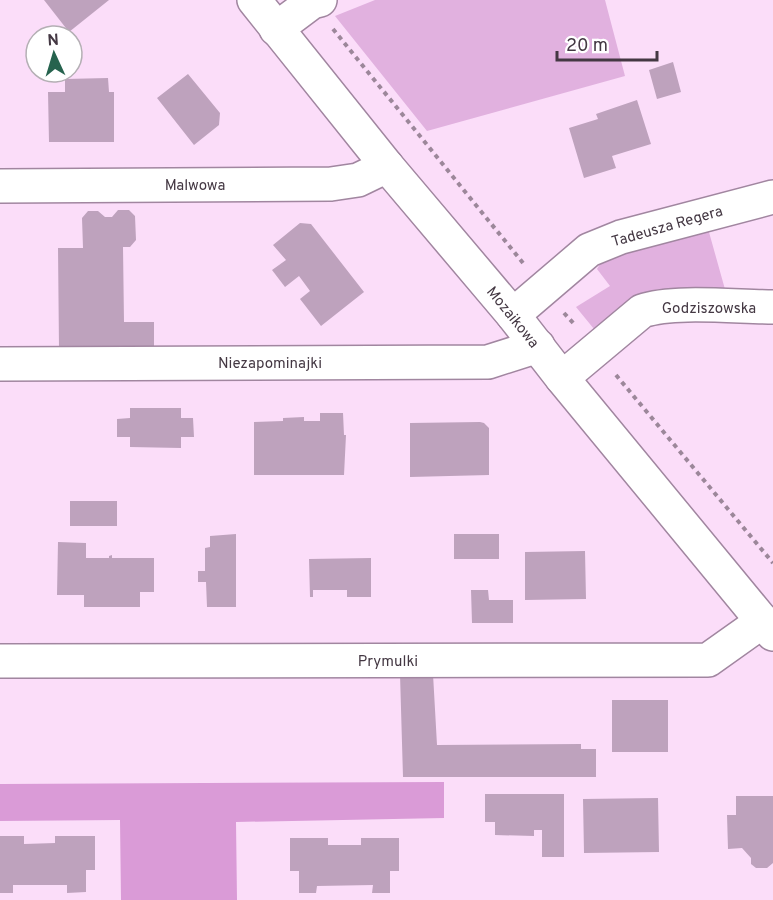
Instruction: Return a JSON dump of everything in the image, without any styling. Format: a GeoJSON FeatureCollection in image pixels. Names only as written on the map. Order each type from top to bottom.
{"type":"FeatureCollection","features":[{"type":"Feature","properties":{"kind":"street","name":"Mozaikowa"},"geometry":{"type":"LineString","coordinates":[[254,0],[387,166],[513,315],[562,378],[768,627]]}},
{"type":"Feature","properties":{"kind":"street"},"geometry":{"type":"LineString","coordinates":[[276,29],[312,2],[320,0]]}},
{"type":"Feature","properties":{"kind":"street","name":"Malwowa"},"geometry":{"type":"LineString","coordinates":[[0,186],[332,184],[358,180],[387,166]]}},
{"type":"Feature","properties":{"kind":"street","name":"Tadeusza Regera"},"geometry":{"type":"LineString","coordinates":[[513,315],[589,250],[621,237],[773,197]]}},
{"type":"Feature","properties":{"kind":"street","name":"Godziszowska"},"geometry":{"type":"LineString","coordinates":[[562,378],[642,311],[673,307],[773,308]]}},
{"type":"Feature","properties":{"kind":"street","name":"Niezapominajki"},"geometry":{"type":"LineString","coordinates":[[0,364],[488,362],[538,346]]}},
{"type":"Feature","properties":{"kind":"street","name":"Prymulki"},"geometry":{"type":"LineString","coordinates":[[0,661],[708,660],[768,627]]}},
{"type":"Feature","properties":{"kind":"shaded area"},"geometry":{"type":"Polygon","coordinates":[[[375,0],[605,0],[625,76],[427,131],[335,16],[375,0]]]}},
{"type":"Feature","properties":{"kind":"shaded area"},"geometry":{"type":"Polygon","coordinates":[[[707,225],[728,300],[636,297],[594,329],[576,307],[610,286],[597,269],[604,257],[707,225]]]}},
{"type":"Feature","properties":{"kind":"shaded area"},"geometry":{"type":"Polygon","coordinates":[[[444,782],[444,818],[236,822],[237,900],[121,900],[120,820],[0,821],[0,784],[444,782]]]}},
{"type":"Feature","properties":{"kind":"building"},"geometry":{"type":"Polygon","coordinates":[[[44,0],[109,0],[79,24],[63,24],[44,0]]]}},
{"type":"Feature","properties":{"kind":"building"},"geometry":{"type":"Polygon","coordinates":[[[673,62],[681,92],[657,99],[649,70],[673,62]]]}},
{"type":"Feature","properties":{"kind":"building"},"geometry":{"type":"Polygon","coordinates":[[[188,74],[220,113],[219,125],[194,145],[157,98],[188,74]]]}},
{"type":"Feature","properties":{"kind":"building"},"geometry":{"type":"Polygon","coordinates":[[[108,78],[109,92],[114,92],[114,142],[49,142],[48,92],[65,92],[65,84],[84,84],[84,79],[108,78]]]}},
{"type":"Feature","properties":{"kind":"building"},"geometry":{"type":"Polygon","coordinates":[[[637,100],[651,144],[612,156],[616,168],[584,178],[569,128],[598,119],[596,114],[637,100]]]}},
{"type":"Feature","properties":{"kind":"building"},"geometry":{"type":"Polygon","coordinates":[[[118,210],[129,210],[135,216],[136,240],[130,247],[123,247],[124,322],[154,322],[154,347],[59,348],[58,248],[83,248],[82,218],[88,211],[98,211],[105,217],[112,217],[118,210]]]}},
{"type":"Feature","properties":{"kind":"building"},"geometry":{"type":"Polygon","coordinates":[[[300,223],[311,224],[364,292],[321,326],[300,299],[310,291],[299,276],[285,287],[272,270],[286,260],[273,245],[300,223]]]}},
{"type":"Feature","properties":{"kind":"building"},"geometry":{"type":"Polygon","coordinates":[[[130,408],[181,408],[181,418],[193,418],[194,437],[181,437],[181,448],[130,447],[130,437],[117,437],[117,419],[130,418],[130,408]]]}},
{"type":"Feature","properties":{"kind":"building"},"geometry":{"type":"Polygon","coordinates":[[[320,413],[343,413],[344,435],[346,435],[344,475],[254,475],[254,422],[283,421],[283,418],[304,417],[304,421],[320,421],[320,413]]]}},
{"type":"Feature","properties":{"kind":"building"},"geometry":{"type":"Polygon","coordinates":[[[480,422],[489,428],[489,475],[410,477],[410,423],[480,422]]]}},
{"type":"Feature","properties":{"kind":"building"},"geometry":{"type":"Polygon","coordinates":[[[70,501],[117,501],[117,526],[70,526],[70,501]]]}},
{"type":"Feature","properties":{"kind":"building"},"geometry":{"type":"Polygon","coordinates":[[[236,534],[236,607],[207,607],[206,582],[198,582],[198,571],[205,571],[205,548],[210,547],[210,536],[236,534]]]}},
{"type":"Feature","properties":{"kind":"building"},"geometry":{"type":"Polygon","coordinates":[[[454,534],[499,534],[499,559],[454,559],[454,534]]]}},
{"type":"Feature","properties":{"kind":"building"},"geometry":{"type":"Polygon","coordinates":[[[58,542],[86,543],[86,558],[109,558],[112,555],[112,558],[154,558],[154,592],[140,592],[140,607],[84,607],[84,595],[57,595],[58,542]]]}},
{"type":"Feature","properties":{"kind":"building"},"geometry":{"type":"Polygon","coordinates":[[[585,551],[586,599],[525,600],[525,552],[585,551]]]}},
{"type":"Feature","properties":{"kind":"building"},"geometry":{"type":"Polygon","coordinates":[[[371,558],[371,597],[347,597],[347,590],[313,590],[313,597],[310,597],[309,559],[371,558]]]}},
{"type":"Feature","properties":{"kind":"building"},"geometry":{"type":"Polygon","coordinates":[[[471,590],[488,590],[489,600],[513,600],[513,623],[472,623],[471,590]]]}},
{"type":"Feature","properties":{"kind":"building"},"geometry":{"type":"Polygon","coordinates":[[[400,674],[433,674],[437,745],[581,744],[581,749],[596,749],[596,777],[403,777],[400,674]]]}},
{"type":"Feature","properties":{"kind":"building"},"geometry":{"type":"Polygon","coordinates":[[[612,700],[668,700],[668,752],[612,752],[612,700]]]}},
{"type":"Feature","properties":{"kind":"building"},"geometry":{"type":"Polygon","coordinates":[[[485,794],[564,794],[564,857],[542,857],[542,830],[534,830],[534,836],[495,835],[495,822],[485,822],[485,794]]]}},
{"type":"Feature","properties":{"kind":"building"},"geometry":{"type":"Polygon","coordinates":[[[736,796],[773,796],[773,863],[767,868],[756,868],[751,864],[751,858],[742,848],[728,849],[727,815],[736,815],[736,796]]]}},
{"type":"Feature","properties":{"kind":"building"},"geometry":{"type":"Polygon","coordinates":[[[658,798],[659,852],[584,853],[583,799],[658,798]]]}},
{"type":"Feature","properties":{"kind":"building"},"geometry":{"type":"Polygon","coordinates":[[[0,836],[24,836],[24,844],[55,843],[55,836],[95,836],[95,870],[86,870],[86,892],[67,893],[67,885],[13,885],[13,893],[0,893],[0,836]]]}},
{"type":"Feature","properties":{"kind":"building"},"geometry":{"type":"Polygon","coordinates":[[[290,838],[328,838],[328,845],[361,845],[361,838],[399,838],[399,871],[390,871],[390,893],[372,893],[373,885],[317,886],[316,893],[299,893],[299,871],[290,871],[290,838]]]}}]}
